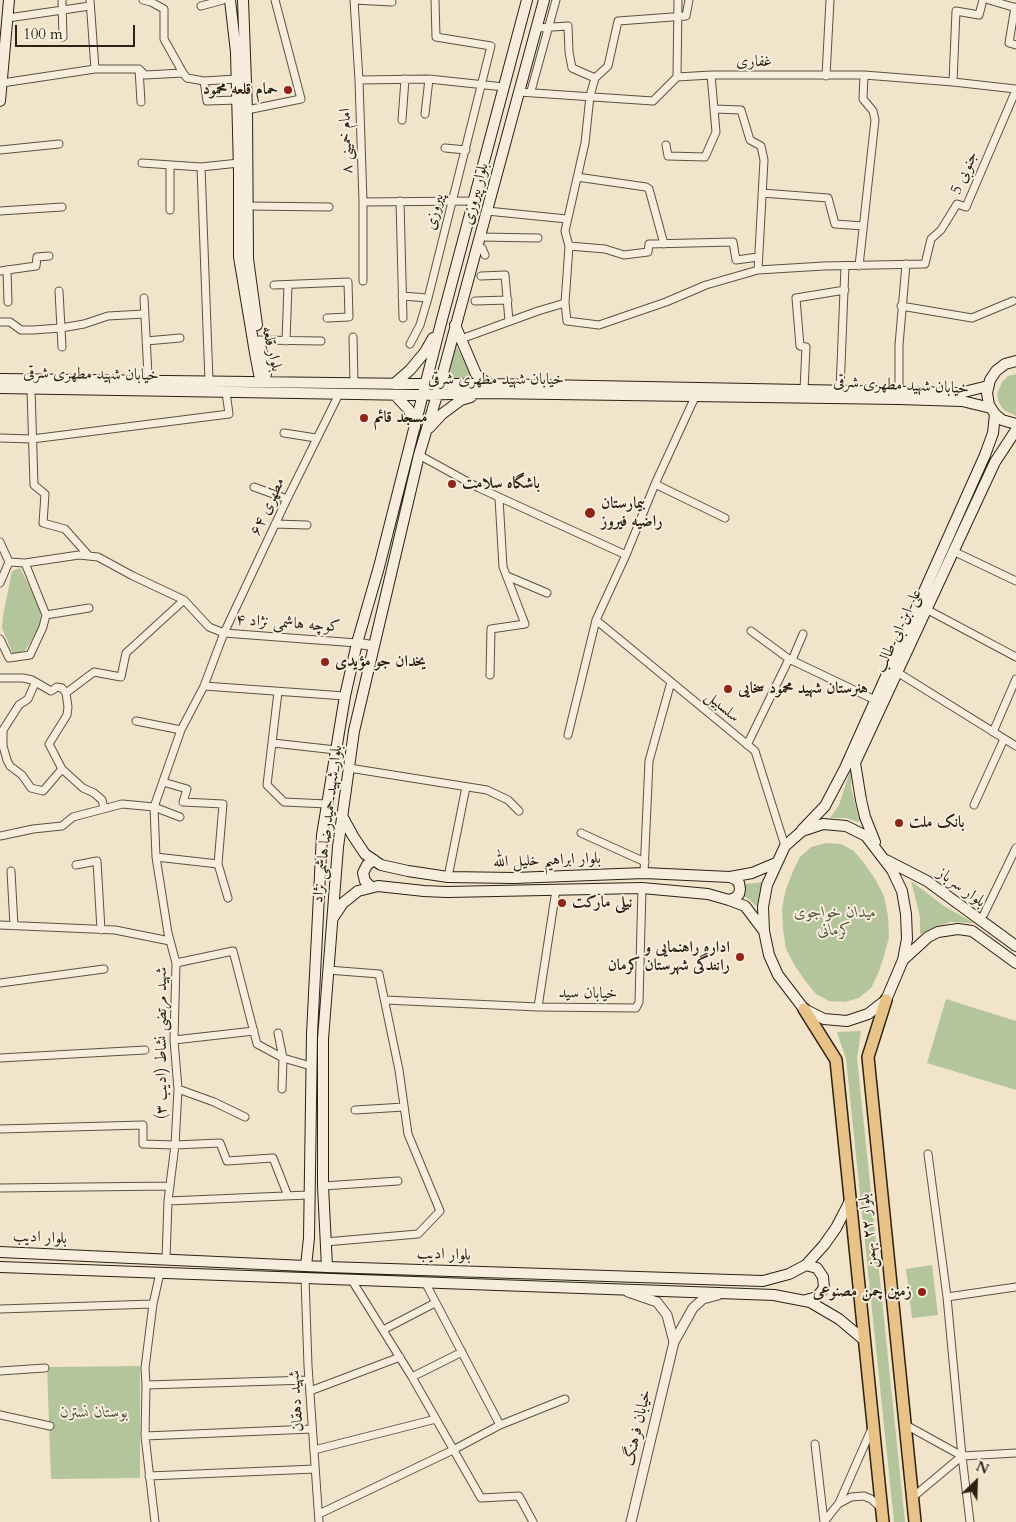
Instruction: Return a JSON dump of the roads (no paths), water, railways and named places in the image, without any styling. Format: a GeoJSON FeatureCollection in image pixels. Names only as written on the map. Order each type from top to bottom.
{"type":"FeatureCollection","features":[{"type":"Feature","properties":{"kind":"main road"},"geometry":{"type":"LineString","coordinates":[[0,101],[9,0]]}},
{"type":"Feature","properties":{"kind":"main road","name":"بلوار قلعه"},"geometry":{"type":"LineString","coordinates":[[230,0],[236,52],[238,100],[239,257],[258,374],[263,382]]}},
{"type":"Feature","properties":{"kind":"main road","name":"بلوار قلعه"},"geometry":{"type":"LineString","coordinates":[[243,0],[247,110],[248,259],[259,340],[266,374],[263,382]]}},
{"type":"Feature","properties":{"kind":"main road","name":"بلوار پیروزی"},"geometry":{"type":"LineString","coordinates":[[423,395],[527,0]]}},
{"type":"Feature","properties":{"kind":"main road","name":"بلوار پیروزی"},"geometry":{"type":"LineString","coordinates":[[437,395],[544,0]]}},
{"type":"Feature","properties":{"kind":"main road"},"geometry":{"type":"LineString","coordinates":[[416,428],[409,410],[394,389],[425,352],[441,322],[456,323],[476,374],[487,388],[461,400],[442,414],[426,431]]}},
{"type":"Feature","properties":{"kind":"main road"},"geometry":{"type":"LineString","coordinates":[[988,386],[996,370],[1005,364],[1016,361]]}},
{"type":"Feature","properties":{"kind":"main road","name":"خیابان شهید مطهری شرقی"},"geometry":{"type":"LineString","coordinates":[[0,379],[354,383],[423,395],[437,395],[487,388],[840,390],[960,393],[988,386]]}},
{"type":"Feature","properties":{"kind":"main road","name":"خیابان شهید مطهری شرقی"},"geometry":{"type":"LineString","coordinates":[[0,388],[339,394],[440,384],[487,388],[694,397],[962,401],[993,411],[1002,420],[1016,424]]}},
{"type":"Feature","properties":{"kind":"main road","name":"علی ابن ابی طالب"},"geometry":{"type":"LineString","coordinates":[[802,831],[825,806],[845,768],[985,455],[993,433],[993,411],[987,397],[988,386]]}},
{"type":"Feature","properties":{"kind":"main road","name":"بلوار شهید حمیدرضا هاشمی نژاد"},"geometry":{"type":"LineString","coordinates":[[306,1266],[309,1238],[311,1066],[322,835],[345,696],[357,643],[416,428],[423,395]]}},
{"type":"Feature","properties":{"kind":"main road","name":"بلوار شهید حمیدرضا هاشمی نژاد"},"geometry":{"type":"LineString","coordinates":[[327,1266],[323,1186],[323,1039],[338,847],[354,730],[419,454],[437,395]]}},
{"type":"Feature","properties":{"kind":"main road","name":"علی ابن ابی طالب"},"geometry":{"type":"LineString","coordinates":[[882,856],[865,817],[855,763],[995,462],[1016,430]]}},
{"type":"Feature","properties":{"kind":"main road","name":"بلوار ابراهیم خلیل الله"},"geometry":{"type":"LineString","coordinates":[[342,816],[352,836],[365,854],[382,865],[448,877],[514,878],[644,867],[730,877],[752,874],[776,863]]}},
{"type":"Feature","properties":{"kind":"main road"},"geometry":{"type":"LineString","coordinates":[[823,824],[846,826],[866,836],[882,856],[892,870],[902,890],[908,939],[903,960],[886,1000],[868,1014],[847,1021],[824,1019],[804,1009],[778,975],[768,955],[764,931],[763,906],[767,885],[785,846],[802,831],[823,824]]}},
{"type":"Feature","properties":{"kind":"main road","name":"بلوار سرباز"},"geometry":{"type":"LineString","coordinates":[[882,856],[927,881],[1016,946]]}},
{"type":"Feature","properties":{"kind":"main road"},"geometry":{"type":"LineString","coordinates":[[371,887],[364,881],[363,873],[367,865],[374,860]]}},
{"type":"Feature","properties":{"kind":"main road"},"geometry":{"type":"LineString","coordinates":[[729,900],[735,898],[739,894],[740,889],[739,883],[730,877]]}},
{"type":"Feature","properties":{"kind":"main road","name":"بلوار ابراهیم خلیل الله"},"geometry":{"type":"LineString","coordinates":[[332,919],[343,903],[358,891],[378,886],[447,892],[642,888],[708,894],[729,900],[745,906],[764,931]]}},
{"type":"Feature","properties":{"kind":"main road","name":"بلوار سرباز"},"geometry":{"type":"LineString","coordinates":[[903,960],[928,937],[938,932],[958,929],[972,931],[1016,963]]}},
{"type":"Feature","properties":{"kind":"main road","name":"بلوار ۲۲ بهمن"},"geometry":{"type":"LineString","coordinates":[[886,1000],[868,1057],[916,1522]]}},
{"type":"Feature","properties":{"kind":"main road","name":"بلوار ۲۲ بهمن"},"geometry":{"type":"LineString","coordinates":[[804,1009],[836,1060],[883,1522]]}},
{"type":"Feature","properties":{"kind":"main road","name":"بلوار ادیب"},"geometry":{"type":"LineString","coordinates":[[0,1252],[306,1266],[763,1281],[788,1274],[806,1265],[836,1228],[850,1201]]}},
{"type":"Feature","properties":{"kind":"main road"},"geometry":{"type":"LineString","coordinates":[[806,1265],[817,1268],[823,1277],[824,1288],[817,1297],[806,1300]]}},
{"type":"Feature","properties":{"kind":"main road","name":"بلوار ادیب"},"geometry":{"type":"LineString","coordinates":[[0,1267],[774,1295],[806,1300],[839,1319],[864,1340]]}},
{"type":"Feature","properties":{"kind":"street"},"geometry":{"type":"LineString","coordinates":[[62,0],[62,37]]}},
{"type":"Feature","properties":{"kind":"street"},"geometry":{"type":"LineString","coordinates":[[143,0],[164,9],[164,39],[187,78],[204,81],[236,79]]}},
{"type":"Feature","properties":{"kind":"street"},"geometry":{"type":"LineString","coordinates":[[201,6],[223,0]]}},
{"type":"Feature","properties":{"kind":"street"},"geometry":{"type":"LineString","coordinates":[[247,110],[301,99],[275,0]]}},
{"type":"Feature","properties":{"kind":"street"},"geometry":{"type":"LineString","coordinates":[[354,0],[392,2]]}},
{"type":"Feature","properties":{"kind":"street","name":"امام خمینی ۸"},"geometry":{"type":"LineString","coordinates":[[354,0],[360,80],[363,280]]}},
{"type":"Feature","properties":{"kind":"street","name":"پیروزی"},"geometry":{"type":"LineString","coordinates":[[410,344],[420,325],[428,298],[491,46],[436,37],[435,0]]}},
{"type":"Feature","properties":{"kind":"street"},"geometry":{"type":"LineString","coordinates":[[531,91],[556,0]]}},
{"type":"Feature","properties":{"kind":"street"},"geometry":{"type":"LineString","coordinates":[[519,92],[531,91],[653,101],[677,77],[678,0]]}},
{"type":"Feature","properties":{"kind":"street"},"geometry":{"type":"LineString","coordinates":[[689,0],[686,16],[678,15],[618,21],[608,66],[595,78],[590,96],[585,143],[565,232],[569,246],[565,307],[567,321],[599,325],[666,302],[706,285],[758,270],[906,264],[898,345],[899,391]]}},
{"type":"Feature","properties":{"kind":"street"},"geometry":{"type":"LineString","coordinates":[[826,76],[830,0]]}},
{"type":"Feature","properties":{"kind":"street"},"geometry":{"type":"LineString","coordinates":[[953,82],[956,11],[979,15],[983,0]]}},
{"type":"Feature","properties":{"kind":"street"},"geometry":{"type":"LineString","coordinates":[[989,0],[1015,8],[1012,44]]}},
{"type":"Feature","properties":{"kind":"street"},"geometry":{"type":"LineString","coordinates":[[8,18],[90,3],[95,69]]}},
{"type":"Feature","properties":{"kind":"street"},"geometry":{"type":"LineString","coordinates":[[537,28],[568,26],[572,68],[595,78]]}},
{"type":"Feature","properties":{"kind":"street"},"geometry":{"type":"LineString","coordinates":[[2,83],[95,69],[139,69],[145,75],[183,73]]}},
{"type":"Feature","properties":{"kind":"street"},"geometry":{"type":"LineString","coordinates":[[139,69],[141,102]]}},
{"type":"Feature","properties":{"kind":"street"},"geometry":{"type":"LineString","coordinates":[[666,145],[668,156],[705,157],[716,132],[711,75]]}},
{"type":"Feature","properties":{"kind":"street","name":"غفاری"},"geometry":{"type":"LineString","coordinates":[[677,77],[711,75],[864,75],[953,82],[1016,90]]}},
{"type":"Feature","properties":{"kind":"street"},"geometry":{"type":"LineString","coordinates":[[859,266],[875,120],[873,111],[863,99],[864,75]]}},
{"type":"Feature","properties":{"kind":"street"},"geometry":{"type":"LineString","coordinates":[[360,80],[405,78],[504,87]]}},
{"type":"Feature","properties":{"kind":"street"},"geometry":{"type":"LineString","coordinates":[[402,120],[405,78]]}},
{"type":"Feature","properties":{"kind":"street"},"geometry":{"type":"LineString","coordinates":[[425,114],[429,80]]}},
{"type":"Feature","properties":{"kind":"street"},"geometry":{"type":"LineString","coordinates":[[204,81],[207,100],[238,100]]}},
{"type":"Feature","properties":{"kind":"street","name":"جنوبی 5"},"geometry":{"type":"LineString","coordinates":[[906,264],[924,264],[931,239],[941,230],[956,204],[966,207],[1016,90]]}},
{"type":"Feature","properties":{"kind":"street"},"geometry":{"type":"LineString","coordinates":[[715,109],[741,110],[750,140],[761,146],[764,160],[758,270]]}},
{"type":"Feature","properties":{"kind":"street"},"geometry":{"type":"LineString","coordinates":[[0,150],[59,144]]}},
{"type":"Feature","properties":{"kind":"street"},"geometry":{"type":"LineString","coordinates":[[445,148],[466,150]]}},
{"type":"Feature","properties":{"kind":"street"},"geometry":{"type":"LineString","coordinates":[[142,163],[201,166],[239,163]]}},
{"type":"Feature","properties":{"kind":"street"},"geometry":{"type":"LineString","coordinates":[[170,165],[170,210]]}},
{"type":"Feature","properties":{"kind":"street"},"geometry":{"type":"LineString","coordinates":[[201,166],[208,381]]}},
{"type":"Feature","properties":{"kind":"street"},"geometry":{"type":"LineString","coordinates":[[577,177],[649,189],[664,244]]}},
{"type":"Feature","properties":{"kind":"street"},"geometry":{"type":"LineString","coordinates":[[762,194],[828,198],[835,224],[863,226]]}},
{"type":"Feature","properties":{"kind":"street"},"geometry":{"type":"LineString","coordinates":[[400,201],[403,318]]}},
{"type":"Feature","properties":{"kind":"street"},"geometry":{"type":"LineString","coordinates":[[363,202],[474,201]]}},
{"type":"Feature","properties":{"kind":"street"},"geometry":{"type":"LineString","coordinates":[[248,206],[329,207]]}},
{"type":"Feature","properties":{"kind":"street"},"geometry":{"type":"LineString","coordinates":[[0,211],[62,207]]}},
{"type":"Feature","properties":{"kind":"street"},"geometry":{"type":"LineString","coordinates":[[487,211],[567,219]]}},
{"type":"Feature","properties":{"kind":"street"},"geometry":{"type":"LineString","coordinates":[[485,255],[478,242],[538,238]]}},
{"type":"Feature","properties":{"kind":"street"},"geometry":{"type":"LineString","coordinates":[[569,246],[605,249],[624,256],[648,252],[649,244],[734,242],[736,260],[758,257]]}},
{"type":"Feature","properties":{"kind":"street"},"geometry":{"type":"LineString","coordinates":[[8,302],[3,270],[36,266],[38,257],[49,256]]}},
{"type":"Feature","properties":{"kind":"street"},"geometry":{"type":"LineString","coordinates":[[840,390],[845,266]]}},
{"type":"Feature","properties":{"kind":"street"},"geometry":{"type":"LineString","coordinates":[[481,276],[505,275],[509,321]]}},
{"type":"Feature","properties":{"kind":"street"},"geometry":{"type":"LineString","coordinates":[[274,285],[348,282],[349,317],[328,318]]}},
{"type":"Feature","properties":{"kind":"street"},"geometry":{"type":"LineString","coordinates":[[286,341],[288,284]]}},
{"type":"Feature","properties":{"kind":"street"},"geometry":{"type":"LineString","coordinates":[[804,390],[806,347],[800,346],[796,298],[845,290]]}},
{"type":"Feature","properties":{"kind":"street"},"geometry":{"type":"LineString","coordinates":[[59,291],[62,347]]}},
{"type":"Feature","properties":{"kind":"street"},"geometry":{"type":"LineString","coordinates":[[901,306],[972,318],[1014,302],[1016,293]]}},
{"type":"Feature","properties":{"kind":"street"},"geometry":{"type":"LineString","coordinates":[[402,296],[428,298]]}},
{"type":"Feature","properties":{"kind":"street"},"geometry":{"type":"LineString","coordinates":[[144,298],[148,375]]}},
{"type":"Feature","properties":{"kind":"street"},"geometry":{"type":"LineString","coordinates":[[475,301],[508,300]]}},
{"type":"Feature","properties":{"kind":"street"},"geometry":{"type":"LineString","coordinates":[[461,339],[509,321],[565,307]]}},
{"type":"Feature","properties":{"kind":"street"},"geometry":{"type":"LineString","coordinates":[[0,322],[10,322],[21,330],[61,328],[84,324],[108,316],[144,314]]}},
{"type":"Feature","properties":{"kind":"street"},"geometry":{"type":"LineString","coordinates":[[352,337],[354,383]]}},
{"type":"Feature","properties":{"kind":"street"},"geometry":{"type":"LineString","coordinates":[[146,340],[180,338]]}},
{"type":"Feature","properties":{"kind":"street"},"geometry":{"type":"LineString","coordinates":[[259,340],[321,341]]}},
{"type":"Feature","properties":{"kind":"street"},"geometry":{"type":"LineString","coordinates":[[31,389],[34,485],[45,494],[42,524],[65,529],[89,556]]}},
{"type":"Feature","properties":{"kind":"street"},"geometry":{"type":"LineString","coordinates":[[0,438],[32,439],[229,414],[226,392]]}},
{"type":"Feature","properties":{"kind":"street","name":"مطهری ۶۴"},"geometry":{"type":"LineString","coordinates":[[224,633],[287,498],[339,394]]}},
{"type":"Feature","properties":{"kind":"street"},"geometry":{"type":"LineString","coordinates":[[568,735],[596,620],[694,397]]}},
{"type":"Feature","properties":{"kind":"street"},"geometry":{"type":"LineString","coordinates":[[284,433],[316,438]]}},
{"type":"Feature","properties":{"kind":"street"},"geometry":{"type":"LineString","coordinates":[[419,454],[498,498],[626,555]]}},
{"type":"Feature","properties":{"kind":"street"},"geometry":{"type":"LineString","coordinates":[[655,484],[725,518]]}},
{"type":"Feature","properties":{"kind":"street"},"geometry":{"type":"LineString","coordinates":[[254,487],[287,498]]}},
{"type":"Feature","properties":{"kind":"street"},"geometry":{"type":"LineString","coordinates":[[490,675],[492,628],[525,624],[503,567],[498,498]]}},
{"type":"Feature","properties":{"kind":"street"},"geometry":{"type":"LineString","coordinates":[[275,524],[307,525]]}},
{"type":"Feature","properties":{"kind":"street"},"geometry":{"type":"LineString","coordinates":[[0,542],[9,562],[0,583]]}},
{"type":"Feature","properties":{"kind":"street"},"geometry":{"type":"LineString","coordinates":[[953,551],[1016,580]]}},
{"type":"Feature","properties":{"kind":"street"},"geometry":{"type":"LineString","coordinates":[[9,562],[25,563],[79,555],[89,556]]}},
{"type":"Feature","properties":{"kind":"street","name":"کوچه هاشمی نژاد ۴"},"geometry":{"type":"LineString","coordinates":[[89,556],[98,557],[132,576],[184,600],[209,627],[224,633],[357,643]]}},
{"type":"Feature","properties":{"kind":"street"},"geometry":{"type":"LineString","coordinates":[[0,639],[9,658],[30,655],[43,627],[46,615],[25,563]]}},
{"type":"Feature","properties":{"kind":"street"},"geometry":{"type":"LineString","coordinates":[[507,576],[547,593]]}},
{"type":"Feature","properties":{"kind":"street"},"geometry":{"type":"LineString","coordinates":[[66,693],[94,672],[120,677],[126,653],[184,600]]}},
{"type":"Feature","properties":{"kind":"street"},"geometry":{"type":"LineString","coordinates":[[46,615],[89,608]]}},
{"type":"Feature","properties":{"kind":"street"},"geometry":{"type":"LineString","coordinates":[[926,609],[1016,657]]}},
{"type":"Feature","properties":{"kind":"street","name":"سلسبیل"},"geometry":{"type":"LineString","coordinates":[[596,620],[755,752],[785,846]]}},
{"type":"Feature","properties":{"kind":"street"},"geometry":{"type":"LineString","coordinates":[[751,631],[790,659],[875,700]]}},
{"type":"Feature","properties":{"kind":"street","name":"شهید مرتضی نشاط (ادیب ۳)"},"geometry":{"type":"LineString","coordinates":[[166,1259],[168,1202],[175,1145],[178,1089],[174,1040],[176,963],[170,941],[156,857],[154,807],[181,730],[204,686],[224,633]]}},
{"type":"Feature","properties":{"kind":"street"},"geometry":{"type":"LineString","coordinates":[[747,745],[803,634]]}},
{"type":"Feature","properties":{"kind":"street"},"geometry":{"type":"LineString","coordinates":[[357,643],[374,646]]}},
{"type":"Feature","properties":{"kind":"street"},"geometry":{"type":"LineString","coordinates":[[897,672],[1016,746]]}},
{"type":"Feature","properties":{"kind":"street"},"geometry":{"type":"LineString","coordinates":[[0,678],[32,680],[51,691],[56,687],[62,688],[66,693],[67,715],[50,744],[62,769],[83,788],[94,793],[102,800],[104,808]]}},
{"type":"Feature","properties":{"kind":"street"},"geometry":{"type":"LineString","coordinates":[[993,732],[1016,679]]}},
{"type":"Feature","properties":{"kind":"street"},"geometry":{"type":"LineString","coordinates":[[581,833],[644,867],[649,761],[670,682]]}},
{"type":"Feature","properties":{"kind":"street"},"geometry":{"type":"LineString","coordinates":[[35,683],[28,699],[19,705],[2,730],[6,760],[10,766],[22,775],[31,788],[43,790],[62,769]]}},
{"type":"Feature","properties":{"kind":"street"},"geometry":{"type":"LineString","coordinates":[[204,686],[345,696]]}},
{"type":"Feature","properties":{"kind":"street"},"geometry":{"type":"LineString","coordinates":[[278,692],[267,785],[284,802],[327,804]]}},
{"type":"Feature","properties":{"kind":"street"},"geometry":{"type":"LineString","coordinates":[[136,721],[181,730]]}},
{"type":"Feature","properties":{"kind":"street"},"geometry":{"type":"LineString","coordinates":[[974,805],[1004,739]]}},
{"type":"Feature","properties":{"kind":"street"},"geometry":{"type":"LineString","coordinates":[[273,743],[336,750]]}},
{"type":"Feature","properties":{"kind":"street"},"geometry":{"type":"LineString","coordinates":[[349,768],[487,790],[508,800],[518,811]]}},
{"type":"Feature","properties":{"kind":"street"},"geometry":{"type":"LineString","coordinates":[[163,782],[187,789],[183,802],[223,804],[218,864],[228,898]]}},
{"type":"Feature","properties":{"kind":"street"},"geometry":{"type":"LineString","coordinates":[[448,877],[466,787]]}},
{"type":"Feature","properties":{"kind":"street"},"geometry":{"type":"LineString","coordinates":[[0,836],[33,829],[62,826],[73,817],[122,804],[154,807],[180,817]]}},
{"type":"Feature","properties":{"kind":"street"},"geometry":{"type":"LineString","coordinates":[[984,914],[1016,848]]}},
{"type":"Feature","properties":{"kind":"street"},"geometry":{"type":"LineString","coordinates":[[156,857],[218,864]]}},
{"type":"Feature","properties":{"kind":"street"},"geometry":{"type":"LineString","coordinates":[[76,865],[97,861],[101,930]]}},
{"type":"Feature","properties":{"kind":"street"},"geometry":{"type":"LineString","coordinates":[[1008,866],[1016,871]]}},
{"type":"Feature","properties":{"kind":"street"},"geometry":{"type":"LineString","coordinates":[[11,871],[14,926]]}},
{"type":"Feature","properties":{"kind":"street","name":"خیابان سید"},"geometry":{"type":"LineString","coordinates":[[556,890],[538,1007],[636,1008],[639,1002],[642,888]]}},
{"type":"Feature","properties":{"kind":"street"},"geometry":{"type":"LineString","coordinates":[[0,925],[115,930],[170,941]]}},
{"type":"Feature","properties":{"kind":"street"},"geometry":{"type":"LineString","coordinates":[[176,963],[233,951],[257,1044],[283,1058],[311,1066]]}},
{"type":"Feature","properties":{"kind":"street"},"geometry":{"type":"LineString","coordinates":[[0,983],[104,970]]}},
{"type":"Feature","properties":{"kind":"street"},"geometry":{"type":"LineString","coordinates":[[325,1242],[418,1234],[440,1211],[408,1134],[399,1070],[379,974],[328,970]]}},
{"type":"Feature","properties":{"kind":"street"},"geometry":{"type":"LineString","coordinates":[[385,1000],[538,1007]]}},
{"type":"Feature","properties":{"kind":"street"},"geometry":{"type":"LineString","coordinates":[[174,1040],[254,1031]]}},
{"type":"Feature","properties":{"kind":"street"},"geometry":{"type":"LineString","coordinates":[[278,1034],[283,1058],[282,1089]]}},
{"type":"Feature","properties":{"kind":"street"},"geometry":{"type":"LineString","coordinates":[[0,1058],[145,1050]]}},
{"type":"Feature","properties":{"kind":"street"},"geometry":{"type":"LineString","coordinates":[[178,1089],[214,1102],[246,1117]]}},
{"type":"Feature","properties":{"kind":"street"},"geometry":{"type":"LineString","coordinates":[[355,1110],[404,1107]]}},
{"type":"Feature","properties":{"kind":"street"},"geometry":{"type":"LineString","coordinates":[[0,1129],[143,1125],[143,1144],[220,1143],[226,1161],[273,1158],[288,1196]]}},
{"type":"Feature","properties":{"kind":"street"},"geometry":{"type":"LineString","coordinates":[[928,1154],[947,1297],[970,1522]]}},
{"type":"Feature","properties":{"kind":"street"},"geometry":{"type":"LineString","coordinates":[[323,1186],[398,1181]]}},
{"type":"Feature","properties":{"kind":"street"},"geometry":{"type":"LineString","coordinates":[[0,1188],[170,1186]]}},
{"type":"Feature","properties":{"kind":"street"},"geometry":{"type":"LineString","coordinates":[[168,1202],[308,1196]]}},
{"type":"Feature","properties":{"kind":"street"},"geometry":{"type":"LineString","coordinates":[[218,1262],[218,1275]]}},
{"type":"Feature","properties":{"kind":"street"},"geometry":{"type":"LineString","coordinates":[[155,1522],[145,1436],[145,1368],[153,1304],[160,1273]]}},
{"type":"Feature","properties":{"kind":"street","name":"شهید دهقان"},"geometry":{"type":"LineString","coordinates":[[305,1278],[309,1380],[319,1518]]}},
{"type":"Feature","properties":{"kind":"street"},"geometry":{"type":"LineString","coordinates":[[350,1279],[412,1377],[481,1498],[519,1496],[533,1522]]}},
{"type":"Feature","properties":{"kind":"street"},"geometry":{"type":"LineString","coordinates":[[425,1282],[500,1424]]}},
{"type":"Feature","properties":{"kind":"street"},"geometry":{"type":"LineString","coordinates":[[947,1297],[1016,1288]]}},
{"type":"Feature","properties":{"kind":"street"},"geometry":{"type":"LineString","coordinates":[[621,1289],[657,1302],[667,1314],[674,1342]]}},
{"type":"Feature","properties":{"kind":"street"},"geometry":{"type":"LineString","coordinates":[[674,1342],[698,1303],[704,1299],[728,1293]]}},
{"type":"Feature","properties":{"kind":"street"},"geometry":{"type":"LineString","coordinates":[[383,1330],[435,1303]]}},
{"type":"Feature","properties":{"kind":"street"},"geometry":{"type":"LineString","coordinates":[[0,1310],[153,1304]]}},
{"type":"Feature","properties":{"kind":"street","name":"خیابان فرهنگ"},"geometry":{"type":"LineString","coordinates":[[631,1522],[674,1342]]}},
{"type":"Feature","properties":{"kind":"street"},"geometry":{"type":"LineString","coordinates":[[412,1377],[462,1352]]}},
{"type":"Feature","properties":{"kind":"street"},"geometry":{"type":"LineString","coordinates":[[310,1391],[400,1357]]}},
{"type":"Feature","properties":{"kind":"street"},"geometry":{"type":"LineString","coordinates":[[0,1371],[45,1368]]}},
{"type":"Feature","properties":{"kind":"street"},"geometry":{"type":"LineString","coordinates":[[146,1386],[309,1380]]}},
{"type":"Feature","properties":{"kind":"street"},"geometry":{"type":"LineString","coordinates":[[319,1518],[500,1424],[565,1399]]}},
{"type":"Feature","properties":{"kind":"street"},"geometry":{"type":"LineString","coordinates":[[0,1415],[50,1426]]}},
{"type":"Feature","properties":{"kind":"street"},"geometry":{"type":"LineString","coordinates":[[314,1450],[436,1419]]}},
{"type":"Feature","properties":{"kind":"street"},"geometry":{"type":"LineString","coordinates":[[906,1425],[962,1456],[1016,1453]]}},
{"type":"Feature","properties":{"kind":"street"},"geometry":{"type":"LineString","coordinates":[[815,1444],[824,1522],[839,1503],[873,1426]]}},
{"type":"Feature","properties":{"kind":"street"},"geometry":{"type":"LineString","coordinates":[[145,1436],[312,1429]]}},
{"type":"Feature","properties":{"kind":"street"},"geometry":{"type":"LineString","coordinates":[[913,1497],[962,1456]]}},
{"type":"Feature","properties":{"kind":"street"},"geometry":{"type":"LineString","coordinates":[[149,1476],[315,1468]]}},
{"type":"Feature","properties":{"kind":"street"},"geometry":{"type":"LineString","coordinates":[[839,1503],[851,1496],[864,1496],[876,1502],[882,1510]]}},
{"type":"Feature","properties":{"kind":"place","name":"حمام قلعه محمود"},"geometry":{"type":"Point","coordinates":[288,90]}},
{"type":"Feature","properties":{"kind":"place","name":"مسجد قائم"},"geometry":{"type":"Point","coordinates":[364,418]}},
{"type":"Feature","properties":{"kind":"place","name":"باشگاه سلامت"},"geometry":{"type":"Point","coordinates":[452,484]}},
{"type":"Feature","properties":{"kind":"place","name":"بیمارستان راضیه فیروز"},"geometry":{"type":"Point","coordinates":[590,513]}},
{"type":"Feature","properties":{"kind":"place","name":"یخدان جو مؤیدی"},"geometry":{"type":"Point","coordinates":[325,662]}},
{"type":"Feature","properties":{"kind":"place","name":"هنرستان شهید محمود سخایی"},"geometry":{"type":"Point","coordinates":[728,689]}},
{"type":"Feature","properties":{"kind":"place","name":"بانک ملت"},"geometry":{"type":"Point","coordinates":[899,823]}},
{"type":"Feature","properties":{"kind":"place","name":"نیلی مارکت"},"geometry":{"type":"Point","coordinates":[562,903]}},
{"type":"Feature","properties":{"kind":"place","name":"اداره راهنمایی و رانندگی شهرستان کرمان"},"geometry":{"type":"Point","coordinates":[740,957]}},
{"type":"Feature","properties":{"kind":"place","name":"زمین چمن مصنوعی"},"geometry":{"type":"Point","coordinates":[922,1292]}},
{"type":"Feature","properties":{"kind":"park label","name":"میدان خواجوی کرمانی"},"geometry":{"type":"Point","coordinates":[835,922]}},
{"type":"Feature","properties":{"kind":"park label","name":"بوستان نسترن"},"geometry":{"type":"Point","coordinates":[94,1413]}}]}
